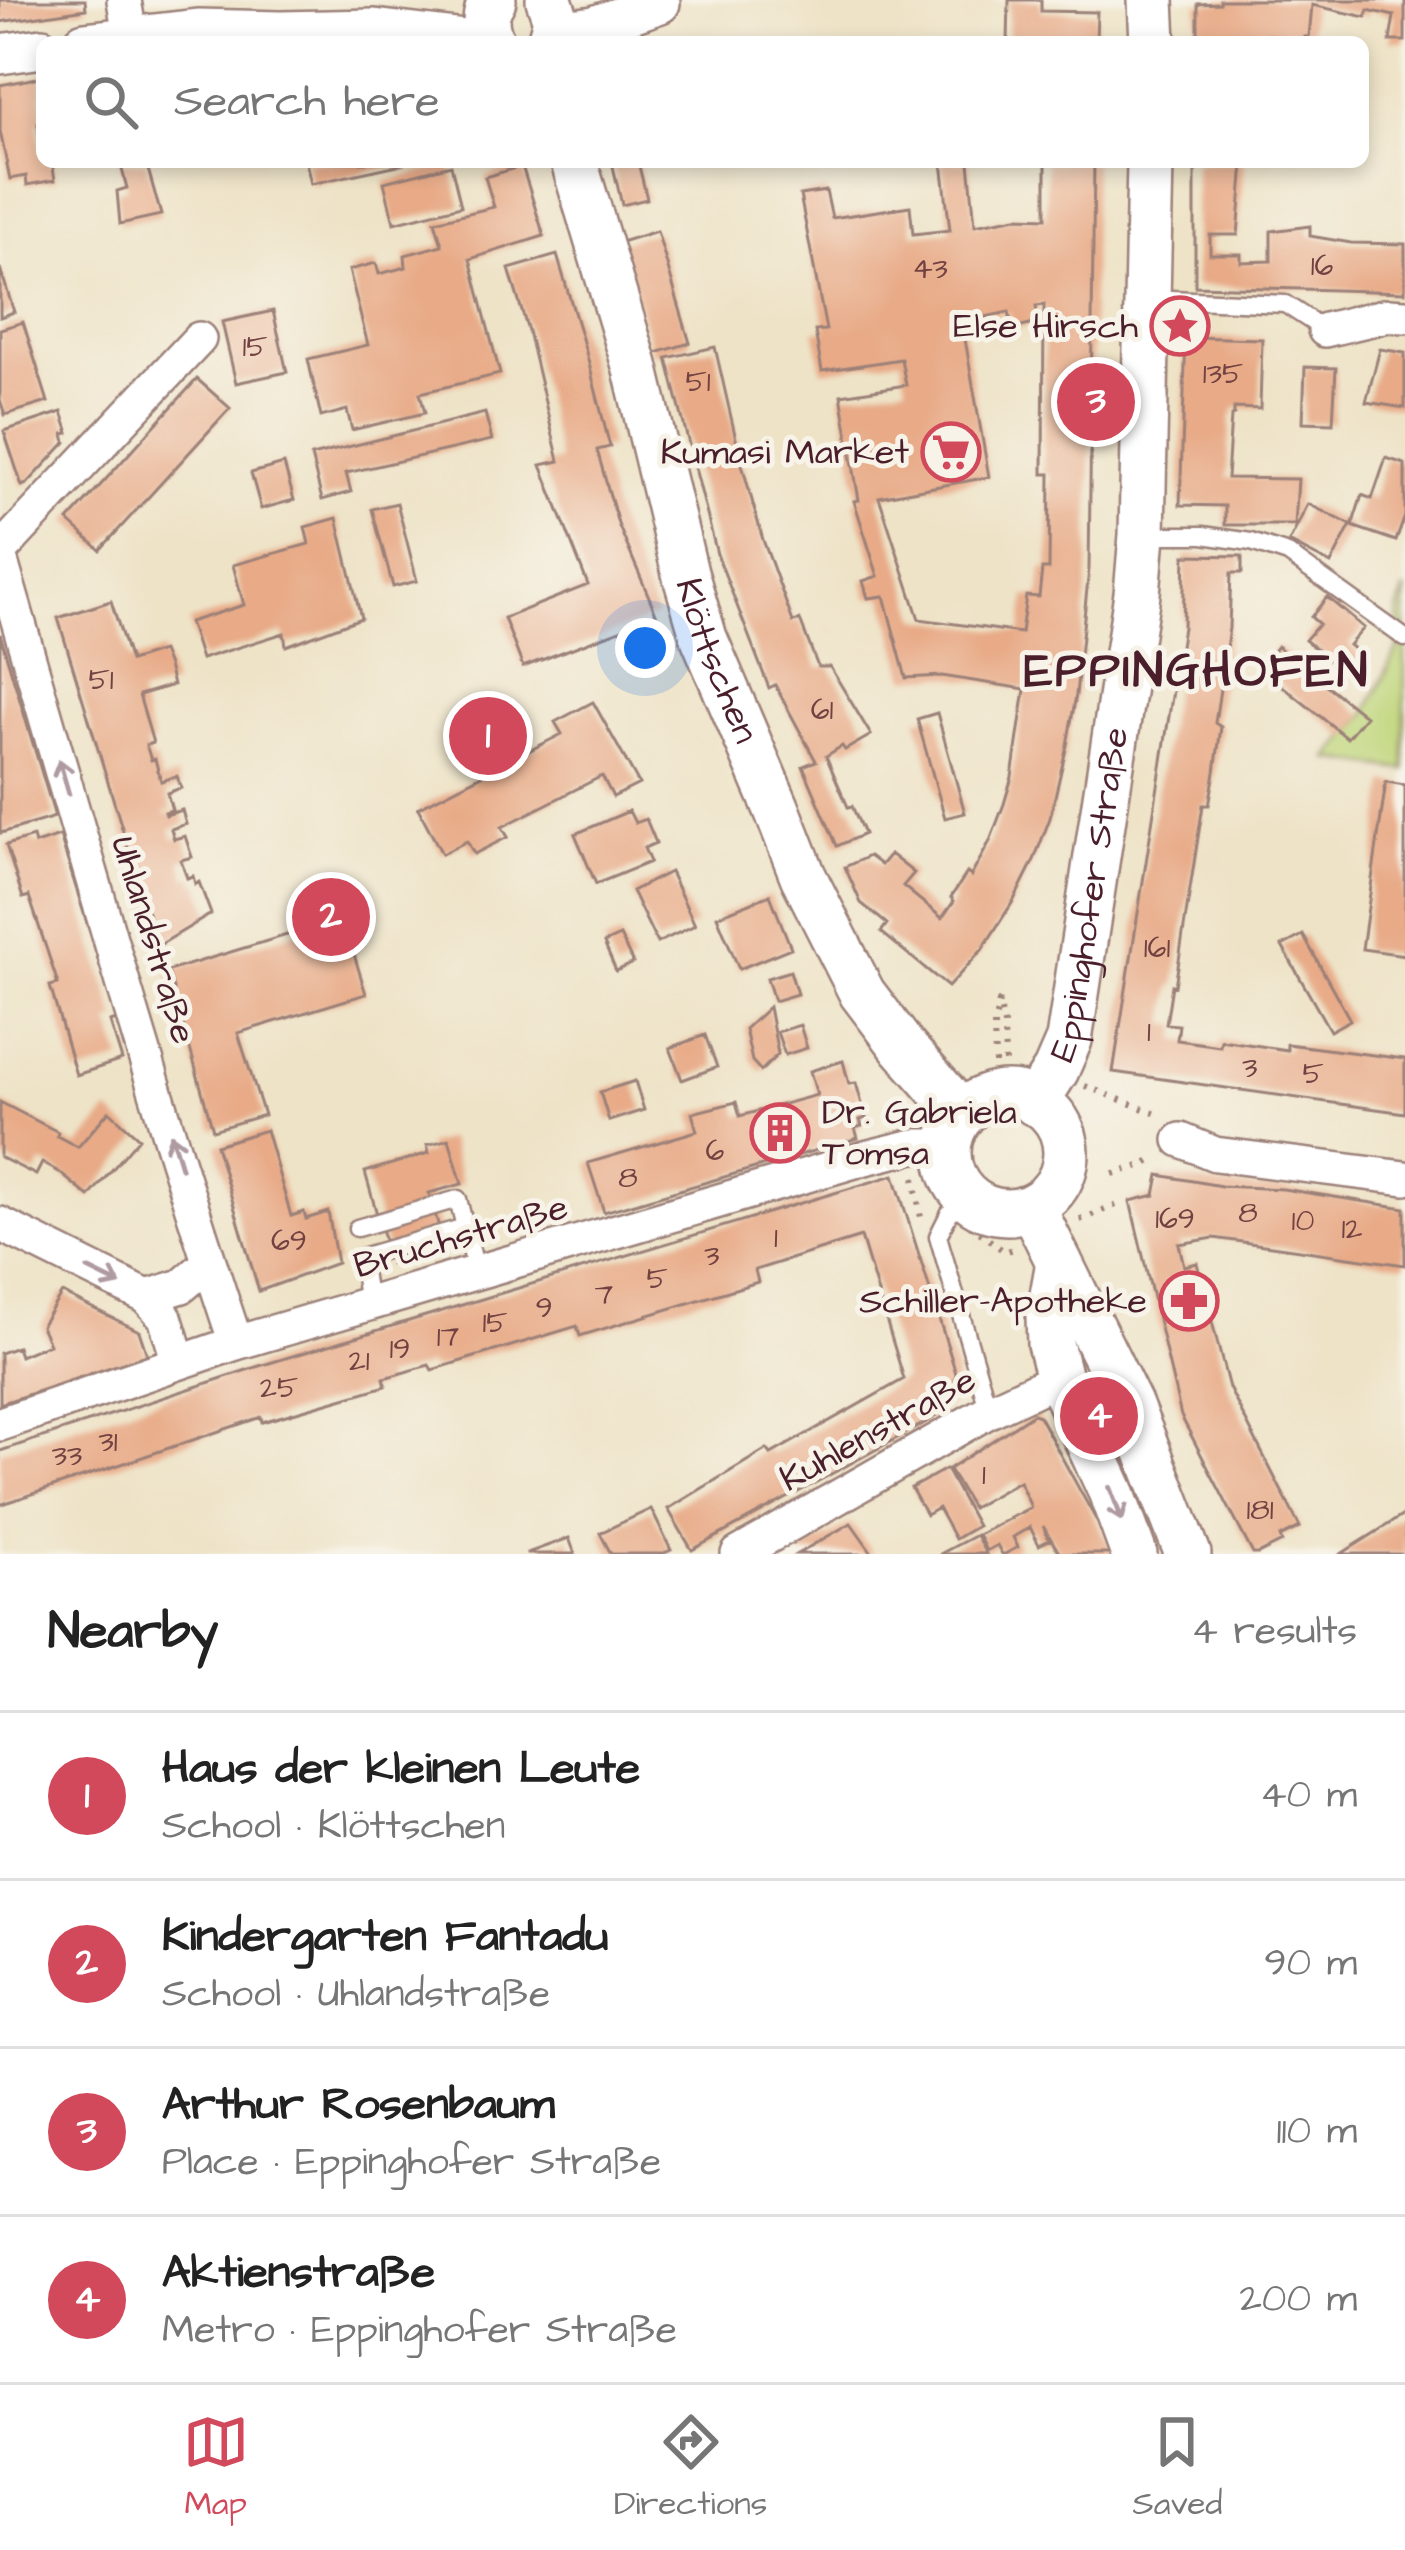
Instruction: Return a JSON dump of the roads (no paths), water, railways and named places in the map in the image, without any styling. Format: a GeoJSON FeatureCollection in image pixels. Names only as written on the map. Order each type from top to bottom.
{"type":"FeatureCollection","features":[{"type":"Feature","properties":{"kind":"main road"},"geometry":{"type":"LineString","coordinates":[[1151,0],[1153,36]]}},
{"type":"Feature","properties":{"kind":"main road","name":"Klöttschen"},"geometry":{"type":"LineString","coordinates":[[576,168],[635,365],[704,638],[803,876],[862,993],[919,1064],[955,1130]]}},
{"type":"Feature","properties":{"kind":"main road","name":"Eppinghofer Straße"},"geometry":{"type":"LineString","coordinates":[[1046,1087],[1069,1040],[1078,994],[1137,594],[1150,168]]}},
{"type":"Feature","properties":{"kind":"main road"},"geometry":{"type":"LineString","coordinates":[[1134,1554],[1050,1344],[1046,1235],[1066,1158],[1060,1128],[1046,1087],[991,1096],[975,1104],[955,1130],[951,1172],[958,1203],[1015,1212],[1046,1235],[1129,1404],[1188,1554]]}},
{"type":"Feature","properties":{"kind":"street"},"geometry":{"type":"LineString","coordinates":[[552,15],[594,26],[658,1]]}},
{"type":"Feature","properties":{"kind":"street"},"geometry":{"type":"LineString","coordinates":[[95,36],[127,18],[198,28],[281,31],[489,22]]}},
{"type":"Feature","properties":{"kind":"street"},"geometry":{"type":"LineString","coordinates":[[0,54],[36,49]]}},
{"type":"Feature","properties":{"kind":"street"},"geometry":{"type":"LineString","coordinates":[[1325,330],[1388,315],[1405,316]]}},
{"type":"Feature","properties":{"kind":"street"},"geometry":{"type":"LineString","coordinates":[[0,555],[199,339]]}},
{"type":"Feature","properties":{"kind":"street","name":"Uhlandstraße"},"geometry":{"type":"LineString","coordinates":[[0,555],[236,1343]]}},
{"type":"Feature","properties":{"kind":"street","name":"Bruchstraße"},"geometry":{"type":"LineString","coordinates":[[0,1424],[236,1343],[914,1146],[955,1130]]}},
{"type":"Feature","properties":{"kind":"street"},"geometry":{"type":"LineString","coordinates":[[1180,1140],[1215,1154],[1405,1178]]}},
{"type":"Feature","properties":{"kind":"street"},"geometry":{"type":"LineString","coordinates":[[0,1224],[147,1297],[166,1317],[179,1363]]}},
{"type":"Feature","properties":{"kind":"street"},"geometry":{"type":"LineString","coordinates":[[147,1297],[182,1286],[209,1263]]}},
{"type":"Feature","properties":{"kind":"street","name":"Kuhlenstraße"},"geometry":{"type":"LineString","coordinates":[[751,1550],[989,1411],[1060,1378]]}},
{"type":"Feature","properties":{"kind":"lane"},"geometry":{"type":"LineString","coordinates":[[1146,298],[1285,304],[1325,330]]}},
{"type":"Feature","properties":{"kind":"lane"},"geometry":{"type":"LineString","coordinates":[[1142,535],[1203,535],[1251,542],[1288,554],[1405,638]]}},
{"type":"Feature","properties":{"kind":"lane"},"geometry":{"type":"LineString","coordinates":[[357,1228],[458,1199],[478,1274]]}},
{"type":"Feature","properties":{"kind":"lane"},"geometry":{"type":"LineString","coordinates":[[958,1203],[938,1235],[989,1411]]}},
{"type":"Feature","properties":{"kind":"lane"},"geometry":{"type":"LineString","coordinates":[[368,1305],[361,1257],[465,1227]]}},
{"type":"Feature","properties":{"kind":"place","name":"Else Hirsch"},"geometry":{"type":"Point","coordinates":[1180,326]}},
{"type":"Feature","properties":{"kind":"place","name":"Arthur Rosenbaum"},"geometry":{"type":"Point","coordinates":[1096,402]}},
{"type":"Feature","properties":{"kind":"place","name":"Kumasi Market"},"geometry":{"type":"Point","coordinates":[951,452]}},
{"type":"Feature","properties":{"kind":"place","name":"Haus der kleinen Leute"},"geometry":{"type":"Point","coordinates":[488,736]}},
{"type":"Feature","properties":{"kind":"place","name":"Kindergarten Fantadu"},"geometry":{"type":"Point","coordinates":[331,917]}},
{"type":"Feature","properties":{"kind":"place","name":"Dr. Gabriela Tomsa"},"geometry":{"type":"Point","coordinates":[780,1133]}},
{"type":"Feature","properties":{"kind":"place","name":"Schiller-Apotheke"},"geometry":{"type":"Point","coordinates":[1189,1301]}},
{"type":"Feature","properties":{"kind":"place","name":"Aktienstraße"},"geometry":{"type":"Point","coordinates":[1099,1416]}},
{"type":"Feature","properties":{"kind":"district","name":"EPPINGHOFEN"},"geometry":{"type":"Point","coordinates":[1197,672]}}]}
